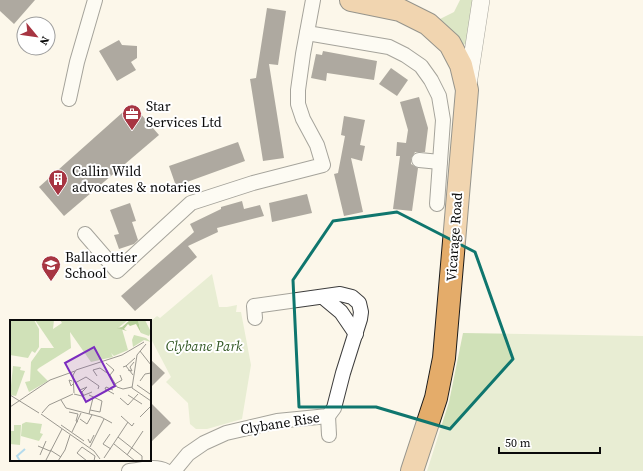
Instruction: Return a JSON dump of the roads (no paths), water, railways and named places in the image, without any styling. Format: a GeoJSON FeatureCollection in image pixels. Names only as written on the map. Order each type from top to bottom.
{"type":"FeatureCollection","features":[{"type":"Feature","properties":{"kind":"highway"},"geometry":{"type":"LineString","coordinates":[[351,0],[400,10],[428,24],[450,44],[461,65],[467,90]]}},
{"type":"Feature","properties":{"kind":"highway","name":"Vicarage Road"},"geometry":{"type":"LineString","coordinates":[[412,471],[436,398],[444,358],[467,90]]}},
{"type":"Feature","properties":{"kind":"street"},"geometry":{"type":"LineString","coordinates":[[69,99],[77,62],[95,0]]}},
{"type":"Feature","properties":{"kind":"street"},"geometry":{"type":"LineString","coordinates":[[85,234],[118,270],[191,203],[253,183],[323,165],[317,146],[303,119],[298,104],[298,90],[313,0]]}},
{"type":"Feature","properties":{"kind":"street","name":"Vicarage Road"},"geometry":{"type":"LineString","coordinates":[[467,90],[481,0]]}},
{"type":"Feature","properties":{"kind":"street"},"geometry":{"type":"LineString","coordinates":[[307,33],[389,47],[405,55],[420,66],[439,96],[443,120],[437,204]]}},
{"type":"Feature","properties":{"kind":"street"},"geometry":{"type":"LineString","coordinates":[[419,160],[440,162]]}},
{"type":"Feature","properties":{"kind":"street","name":"Clybane Rise"},"geometry":{"type":"LineString","coordinates":[[256,318],[254,306],[340,294],[352,297],[359,303],[361,312],[359,327],[343,373],[334,408],[328,416],[329,435]]}},
{"type":"Feature","properties":{"kind":"street"},"geometry":{"type":"LineString","coordinates":[[323,297],[341,312],[356,334]]}},
{"type":"Feature","properties":{"kind":"street","name":"Clybane Rise"},"geometry":{"type":"LineString","coordinates":[[174,471],[188,454],[204,443],[226,433],[277,421],[328,416]]}},
{"type":"Feature","properties":{"kind":"street"},"geometry":{"type":"LineString","coordinates":[[128,461],[130,471],[149,468],[162,469],[166,471]]}},
{"type":"Feature","properties":{"kind":"place","name":"Star Services Ltd"},"geometry":{"type":"Point","coordinates":[132,131]}},
{"type":"Feature","properties":{"kind":"place","name":"Callin Wild advocates & notaries"},"geometry":{"type":"Point","coordinates":[58,196]}},
{"type":"Feature","properties":{"kind":"place","name":"Ballacottier School"},"geometry":{"type":"Point","coordinates":[51,282]}},
{"type":"Feature","properties":{"kind":"park label","name":"Clybane Park"},"geometry":{"type":"Point","coordinates":[204,346]}}]}
